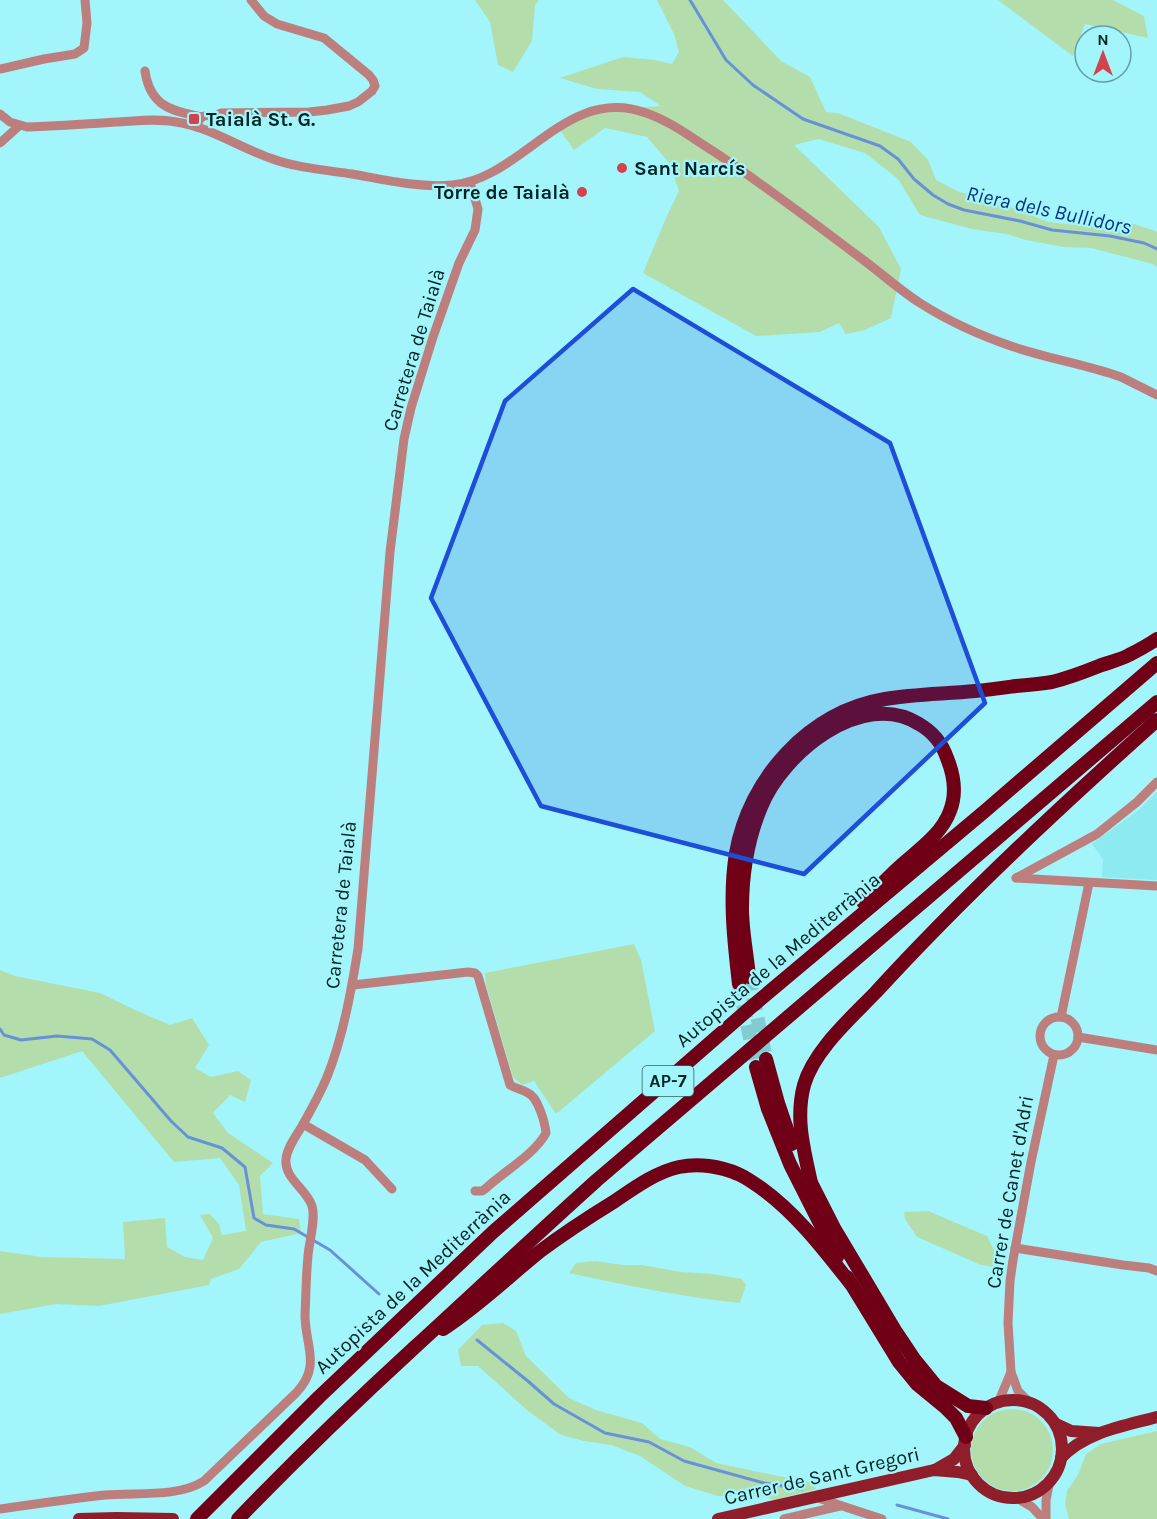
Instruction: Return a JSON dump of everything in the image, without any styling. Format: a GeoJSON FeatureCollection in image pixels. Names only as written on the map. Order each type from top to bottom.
{"type":"FeatureCollection","features":[{"type":"Feature","properties":{"kind":"highway"},"geometry":{"type":"LineString","coordinates":[[798,967],[896,870],[932,838],[950,811],[954,785],[953,774],[944,748],[935,735],[914,720],[901,715],[872,713],[841,724],[819,737],[792,760],[769,791],[761,807],[745,867],[742,910],[744,980],[734,940],[732,888],[736,853],[743,823],[754,798],[778,762],[799,740],[821,724],[867,703],[910,695],[976,691],[1051,682],[1128,656],[1157,639]]}},
{"type":"Feature","properties":{"kind":"highway","name":"Autopista de la Mediterrània"},"geometry":{"type":"LineString","coordinates":[[197,1519],[318,1397],[493,1232],[750,1008],[1157,663]]}},
{"type":"Feature","properties":{"kind":"highway","name":"AP-7"},"geometry":{"type":"LineString","coordinates":[[238,1519],[415,1347],[597,1180],[1157,702]]}},
{"type":"Feature","properties":{"kind":"highway"},"geometry":{"type":"LineString","coordinates":[[811,1184],[800,1136],[799,1110],[811,1068],[825,1048],[902,963],[1000,865],[1157,720]]}},
{"type":"Feature","properties":{"kind":"highway"},"geometry":{"type":"LineString","coordinates":[[965,1441],[956,1418],[917,1384],[899,1362],[851,1284],[790,1164],[768,1108],[761,1063],[793,1147],[811,1184],[840,1238],[914,1359],[936,1386],[968,1406],[992,1405]]}},
{"type":"Feature","properties":{"kind":"highway"},"geometry":{"type":"LineString","coordinates":[[415,1347],[465,1315],[540,1252],[590,1217],[663,1172],[680,1167],[694,1165],[713,1167],[737,1173],[749,1179],[782,1204],[812,1236],[851,1284]]}},
{"type":"Feature","properties":{"kind":"main road"},"geometry":{"type":"LineString","coordinates":[[1016,1400],[1030,1403],[1046,1412],[1056,1424],[1061,1441],[1061,1458],[1050,1480],[1035,1492],[1015,1497],[1000,1496],[982,1486],[972,1475],[965,1458],[965,1441],[973,1421],[992,1405],[1016,1400]]}},
{"type":"Feature","properties":{"kind":"main road"},"geometry":{"type":"LineString","coordinates":[[1061,1458],[1071,1449],[1100,1433],[1157,1418]]}},
{"type":"Feature","properties":{"kind":"main road"},"geometry":{"type":"LineString","coordinates":[[1056,1424],[1071,1431],[1100,1433]]}},
{"type":"Feature","properties":{"kind":"main road","name":"Carrer de Sant Gregori"},"geometry":{"type":"LineString","coordinates":[[718,1519],[934,1470],[954,1459],[965,1441]]}},
{"type":"Feature","properties":{"kind":"main road","name":"Carrer de Sant Gregori"},"geometry":{"type":"LineString","coordinates":[[934,1470],[972,1475]]}},
{"type":"Feature","properties":{"kind":"main road"},"geometry":{"type":"LineString","coordinates":[[80,1519],[173,1519]]}},
{"type":"Feature","properties":{"kind":"street"},"geometry":{"type":"LineString","coordinates":[[0,69],[75,54],[84,48],[87,23],[85,0]]}},
{"type":"Feature","properties":{"kind":"street"},"geometry":{"type":"LineString","coordinates":[[214,117],[221,113],[309,112],[349,106],[358,102],[375,86],[369,75],[324,38],[277,24],[264,16],[251,0]]}},
{"type":"Feature","properties":{"kind":"street"},"geometry":{"type":"LineString","coordinates":[[145,71],[147,84],[158,101],[170,109],[202,117]]}},
{"type":"Feature","properties":{"kind":"street"},"geometry":{"type":"LineString","coordinates":[[0,114],[19,126],[160,120],[176,122],[217,134],[272,159],[309,168],[428,185],[451,185],[470,182],[498,170],[568,121],[605,109],[630,108],[654,116],[691,137],[759,182],[904,292],[944,317],[1004,344],[1109,373],[1157,394]]}},
{"type":"Feature","properties":{"kind":"street"},"geometry":{"type":"LineString","coordinates":[[197,127],[202,117],[208,115],[214,117],[219,127],[217,134]]}},
{"type":"Feature","properties":{"kind":"street"},"geometry":{"type":"LineString","coordinates":[[0,143],[19,126]]}},
{"type":"Feature","properties":{"kind":"street","name":"Carretera de Taialà"},"geometry":{"type":"LineString","coordinates":[[0,1509],[77,1498],[190,1489],[204,1481],[301,1388],[307,1378],[311,1364],[305,1324],[308,1256],[313,1212],[308,1197],[288,1171],[286,1160],[291,1145],[330,1069],[353,985],[358,949],[390,552],[404,439],[433,337],[459,263],[475,230],[478,209],[470,182]]}},
{"type":"Feature","properties":{"kind":"street"},"geometry":{"type":"LineString","coordinates":[[1157,782],[1137,802],[1097,834],[1016,878],[1157,886]]}},
{"type":"Feature","properties":{"kind":"street"},"geometry":{"type":"LineString","coordinates":[[1061,1017],[1089,883]]}},
{"type":"Feature","properties":{"kind":"street"},"geometry":{"type":"LineString","coordinates":[[353,985],[468,972],[478,976],[510,1085],[533,1096],[544,1121],[546,1133],[525,1156],[485,1189],[475,1191]]}},
{"type":"Feature","properties":{"kind":"street"},"geometry":{"type":"LineString","coordinates":[[1061,1017],[1072,1022],[1078,1037],[1071,1052],[1060,1056],[1054,1055],[1048,1052],[1041,1042],[1041,1030],[1049,1020],[1061,1017]]}},
{"type":"Feature","properties":{"kind":"street"},"geometry":{"type":"LineString","coordinates":[[1078,1037],[1157,1050]]}},
{"type":"Feature","properties":{"kind":"street","name":"Carrer de Canet d'Adri"},"geometry":{"type":"LineString","coordinates":[[1030,1403],[1018,1391],[1011,1372],[1008,1323],[1010,1281],[1054,1055]]}},
{"type":"Feature","properties":{"kind":"street"},"geometry":{"type":"LineString","coordinates":[[303,1124],[365,1160],[392,1189]]}},
{"type":"Feature","properties":{"kind":"street"},"geometry":{"type":"LineString","coordinates":[[1015,1248],[1157,1271]]}},
{"type":"Feature","properties":{"kind":"street","name":"Carrer de Canet d'Adri"},"geometry":{"type":"LineString","coordinates":[[992,1405],[1011,1372]]}},
{"type":"Feature","properties":{"kind":"street"},"geometry":{"type":"LineString","coordinates":[[1044,1519],[1050,1480]]}},
{"type":"Feature","properties":{"kind":"street"},"geometry":{"type":"LineString","coordinates":[[815,1497],[882,1519]]}},
{"type":"Feature","properties":{"kind":"street"},"geometry":{"type":"LineString","coordinates":[[1015,1497],[1032,1507],[1044,1519]]}},
{"type":"Feature","properties":{"kind":"street","name":"Carrer de Sant Gregori"},"geometry":{"type":"LineString","coordinates":[[784,1519],[840,1506]]}},
{"type":"Feature","properties":{"kind":"highlighted area"},"geometry":{"type":"Polygon","coordinates":[[[633,289],[890,443],[985,703],[804,874],[541,806],[431,598],[505,401],[633,289]]]}},
{"type":"Feature","properties":{"kind":"shaded area"},"geometry":{"type":"Polygon","coordinates":[[[1157,792],[1157,880],[1102,877],[1103,859],[1092,844],[1140,809],[1157,792]]]}},
{"type":"Feature","properties":{"kind":"green space"},"geometry":{"type":"Polygon","coordinates":[[[475,0],[539,0],[535,5],[532,41],[513,72],[498,65],[490,22],[475,0]]]}},
{"type":"Feature","properties":{"kind":"green space"},"geometry":{"type":"Polygon","coordinates":[[[657,0],[723,0],[781,61],[810,77],[826,112],[838,113],[911,142],[928,160],[936,180],[959,192],[997,201],[1048,222],[1094,227],[1119,219],[1155,231],[1157,232],[1157,267],[1091,248],[1064,247],[1026,240],[920,215],[898,179],[865,153],[818,139],[794,145],[879,227],[901,269],[891,318],[865,330],[846,334],[839,323],[820,332],[756,336],[643,273],[679,191],[669,163],[647,137],[605,128],[574,150],[559,129],[588,110],[661,106],[640,92],[597,89],[560,78],[623,57],[672,64],[679,52],[674,34],[657,0]]]}},
{"type":"Feature","properties":{"kind":"green space"},"geometry":{"type":"Polygon","coordinates":[[[998,0],[1113,0],[1144,16],[1148,38],[1133,35],[1133,24],[1073,24],[1073,56],[998,0]]]}},
{"type":"Feature","properties":{"kind":"green space"},"geometry":{"type":"Polygon","coordinates":[[[634,944],[641,960],[655,1031],[556,1114],[534,1081],[522,1085],[513,1077],[486,985],[485,973],[634,944]]]}},
{"type":"Feature","properties":{"kind":"green space"},"geometry":{"type":"Polygon","coordinates":[[[0,970],[15,976],[100,993],[170,1025],[192,1018],[209,1045],[195,1068],[211,1077],[238,1071],[251,1080],[245,1102],[230,1095],[213,1113],[228,1133],[273,1163],[260,1176],[263,1214],[299,1219],[301,1233],[261,1242],[239,1269],[211,1279],[209,1285],[99,1306],[56,1304],[0,1314],[0,1251],[42,1257],[125,1259],[123,1222],[165,1218],[167,1247],[185,1257],[203,1260],[213,1238],[200,1215],[210,1214],[219,1224],[222,1235],[246,1231],[239,1185],[220,1158],[174,1162],[82,1051],[0,1078],[0,970]]]}},
{"type":"Feature","properties":{"kind":"green space"},"geometry":{"type":"Polygon","coordinates":[[[928,1211],[987,1236],[998,1258],[994,1267],[981,1265],[917,1237],[905,1219],[904,1212],[928,1211]]]}},
{"type":"Feature","properties":{"kind":"green space"},"geometry":{"type":"Polygon","coordinates":[[[596,1261],[712,1274],[742,1279],[746,1285],[740,1303],[675,1294],[569,1273],[576,1263],[596,1261]]]}},
{"type":"Feature","properties":{"kind":"green space"},"geometry":{"type":"Polygon","coordinates":[[[503,1323],[516,1331],[526,1356],[569,1398],[596,1410],[642,1423],[660,1439],[690,1447],[716,1463],[813,1483],[816,1489],[774,1500],[761,1496],[718,1496],[685,1486],[640,1456],[611,1445],[561,1435],[528,1411],[478,1366],[461,1366],[458,1350],[482,1325],[503,1323]]]}},
{"type":"Feature","properties":{"kind":"green space"},"geometry":{"type":"Polygon","coordinates":[[[1004,1409],[1020,1409],[1035,1416],[1046,1427],[1053,1442],[1050,1466],[1041,1479],[1020,1491],[1004,1491],[989,1484],[978,1473],[971,1458],[971,1442],[978,1427],[989,1416],[1004,1409]]]}},
{"type":"Feature","properties":{"kind":"green space"},"geometry":{"type":"Polygon","coordinates":[[[1157,1431],[1157,1519],[1069,1519],[1065,1505],[1067,1491],[1078,1475],[1086,1454],[1101,1444],[1157,1431]]]}},
{"type":"Feature","properties":{"kind":"waterway","name":"Riera dels Bullidors"},"geometry":{"type":"LineString","coordinates":[[690,0],[726,60],[753,85],[803,119],[880,146],[898,159],[914,179],[948,204],[964,210],[1052,230],[1110,236],[1144,243],[1157,249]]}},
{"type":"Feature","properties":{"kind":"waterway"},"geometry":{"type":"LineString","coordinates":[[0,1029],[4,1035],[21,1040],[57,1036],[92,1039],[110,1050],[171,1121],[188,1137],[222,1148],[245,1167],[254,1218],[266,1225],[294,1229],[330,1250],[379,1294]]}},
{"type":"Feature","properties":{"kind":"waterway"},"geometry":{"type":"LineString","coordinates":[[477,1340],[554,1404],[605,1433],[649,1442],[684,1461],[764,1483],[802,1489]]}},
{"type":"Feature","properties":{"kind":"waterway"},"geometry":{"type":"LineString","coordinates":[[897,1505],[948,1519]]}},
{"type":"Feature","properties":{"kind":"tunnel"},"geometry":{"type":"LineString","coordinates":[[749,977],[766,1059]]}},
{"type":"Feature","properties":{"kind":"tunnel"},"geometry":{"type":"LineString","coordinates":[[739,984],[756,1067]]}},
{"type":"Feature","properties":{"kind":"place","name":"Taialà St. G."},"geometry":{"type":"Point","coordinates":[194,119]}},
{"type":"Feature","properties":{"kind":"place","name":"Sant Narcís"},"geometry":{"type":"Point","coordinates":[622,168]}},
{"type":"Feature","properties":{"kind":"place","name":"Torre de Taialà"},"geometry":{"type":"Point","coordinates":[582,192]}}]}
